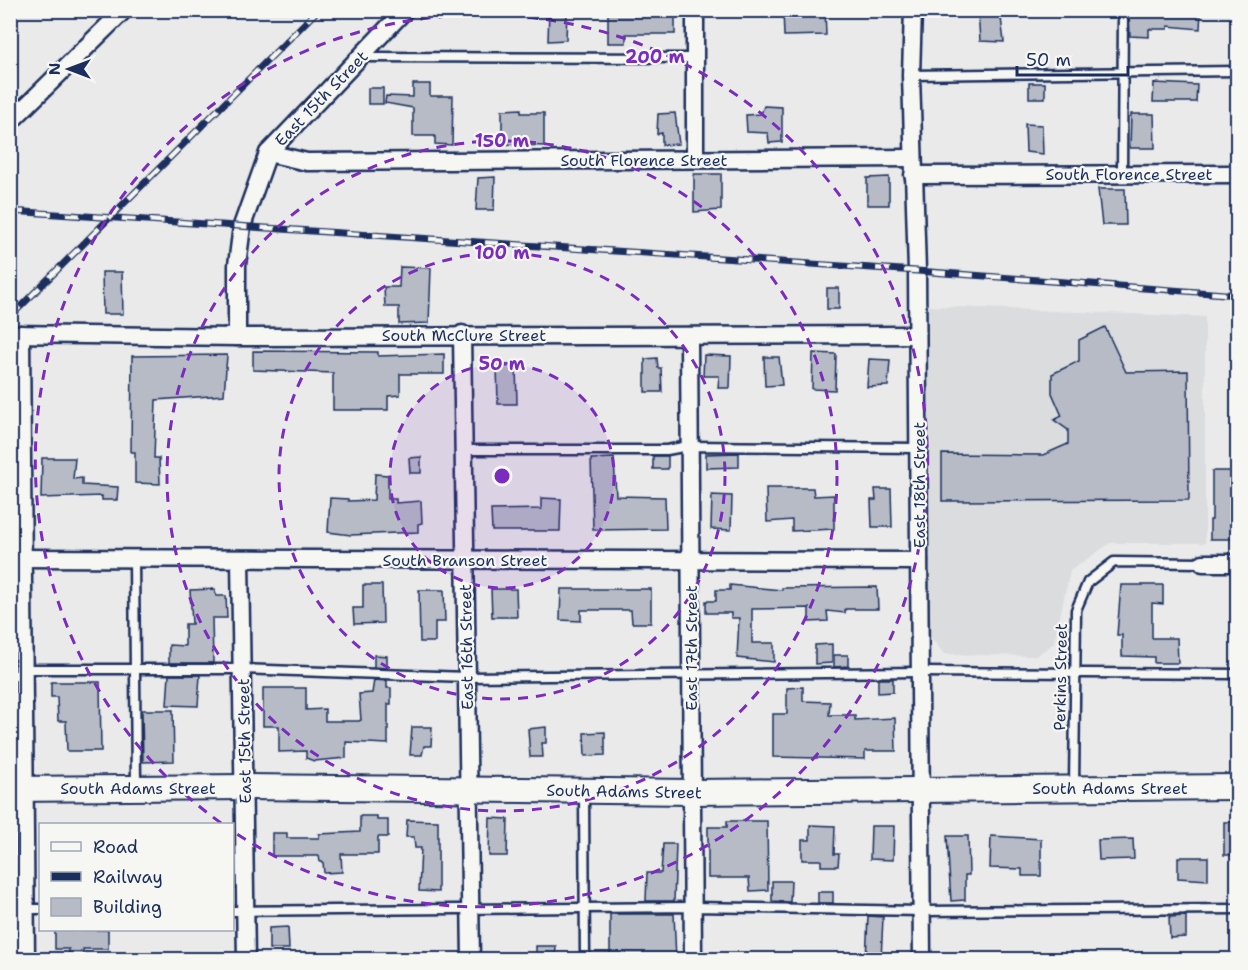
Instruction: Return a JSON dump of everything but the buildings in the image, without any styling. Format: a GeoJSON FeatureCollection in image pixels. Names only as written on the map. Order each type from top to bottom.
{"type":"FeatureCollection","features":[{"type":"Feature","properties":{"kind":"main road","name":"South Adams Street"},"geometry":{"type":"LineString","coordinates":[[17,789],[245,787],[692,792],[1238,787]]}},
{"type":"Feature","properties":{"kind":"street"},"geometry":{"type":"LineString","coordinates":[[10,122],[124,10]]}},
{"type":"Feature","properties":{"kind":"street","name":"East 15th Street"},"geometry":{"type":"LineString","coordinates":[[237,337],[237,265],[242,226],[268,153],[405,10]]}},
{"type":"Feature","properties":{"kind":"street"},"geometry":{"type":"LineString","coordinates":[[694,10],[694,159]]}},
{"type":"Feature","properties":{"kind":"street","name":"East 18th Street"},"geometry":{"type":"LineString","coordinates":[[913,10],[911,75],[917,335],[922,960]]}},
{"type":"Feature","properties":{"kind":"street","name":"South Florence Street"},"geometry":{"type":"LineString","coordinates":[[268,153],[307,162],[912,158]]}},
{"type":"Feature","properties":{"kind":"street","name":"South Florence Street"},"geometry":{"type":"LineString","coordinates":[[913,175],[1238,174]]}},
{"type":"Feature","properties":{"kind":"street"},"geometry":{"type":"LineString","coordinates":[[16,334],[16,558],[19,673],[17,789],[26,960]]}},
{"type":"Feature","properties":{"kind":"street","name":"South McClure Street"},"geometry":{"type":"LineString","coordinates":[[16,334],[237,337],[462,334],[917,335]]}},
{"type":"Feature","properties":{"kind":"street","name":"East 16th Street"},"geometry":{"type":"LineString","coordinates":[[462,334],[471,960]]}},
{"type":"Feature","properties":{"kind":"street","name":"East 17th Street"},"geometry":{"type":"LineString","coordinates":[[689,336],[693,960]]}},
{"type":"Feature","properties":{"kind":"street","name":"South Branson Street"},"geometry":{"type":"LineString","coordinates":[[16,558],[919,561]]}},
{"type":"Feature","properties":{"kind":"street","name":"East 15th Street"},"geometry":{"type":"LineString","coordinates":[[240,559],[245,787],[239,911],[246,960]]}},
{"type":"Feature","properties":{"kind":"street"},"geometry":{"type":"LineString","coordinates":[[1203,563],[1238,563]]}},
{"type":"Feature","properties":{"kind":"lane"},"geometry":{"type":"LineString","coordinates":[[1122,174],[1123,10]]}},
{"type":"Feature","properties":{"kind":"lane"},"geometry":{"type":"LineString","coordinates":[[360,57],[694,58]]}},
{"type":"Feature","properties":{"kind":"lane"},"geometry":{"type":"LineString","coordinates":[[911,75],[1238,71]]}},
{"type":"Feature","properties":{"kind":"lane"},"geometry":{"type":"LineString","coordinates":[[463,450],[667,450],[688,446],[918,448]]}},
{"type":"Feature","properties":{"kind":"lane"},"geometry":{"type":"LineString","coordinates":[[134,559],[136,788]]}},
{"type":"Feature","properties":{"kind":"lane","name":"Perkins Street"},"geometry":{"type":"LineString","coordinates":[[1074,788],[1076,610],[1088,582],[1114,562],[1203,563]]}},
{"type":"Feature","properties":{"kind":"lane"},"geometry":{"type":"LineString","coordinates":[[19,673],[135,669],[242,669],[466,677],[920,672],[1238,674]]}},
{"type":"Feature","properties":{"kind":"lane"},"geometry":{"type":"LineString","coordinates":[[584,791],[585,960]]}},
{"type":"Feature","properties":{"kind":"lane"},"geometry":{"type":"LineString","coordinates":[[239,911],[693,907],[922,911],[1238,909]]}},
{"type":"Feature","properties":{"kind":"shaded area"},"geometry":{"type":"Polygon","coordinates":[[[928,306],[1205,317],[1205,543],[1110,543],[1070,571],[1054,643],[1036,656],[944,654],[930,636],[928,306]]]}},
{"type":"Feature","properties":{"kind":"railway"},"geometry":{"type":"LineString","coordinates":[[10,317],[318,10]]}},
{"type":"Feature","properties":{"kind":"railway"},"geometry":{"type":"LineString","coordinates":[[10,211],[917,271],[1238,295]]}}]}
